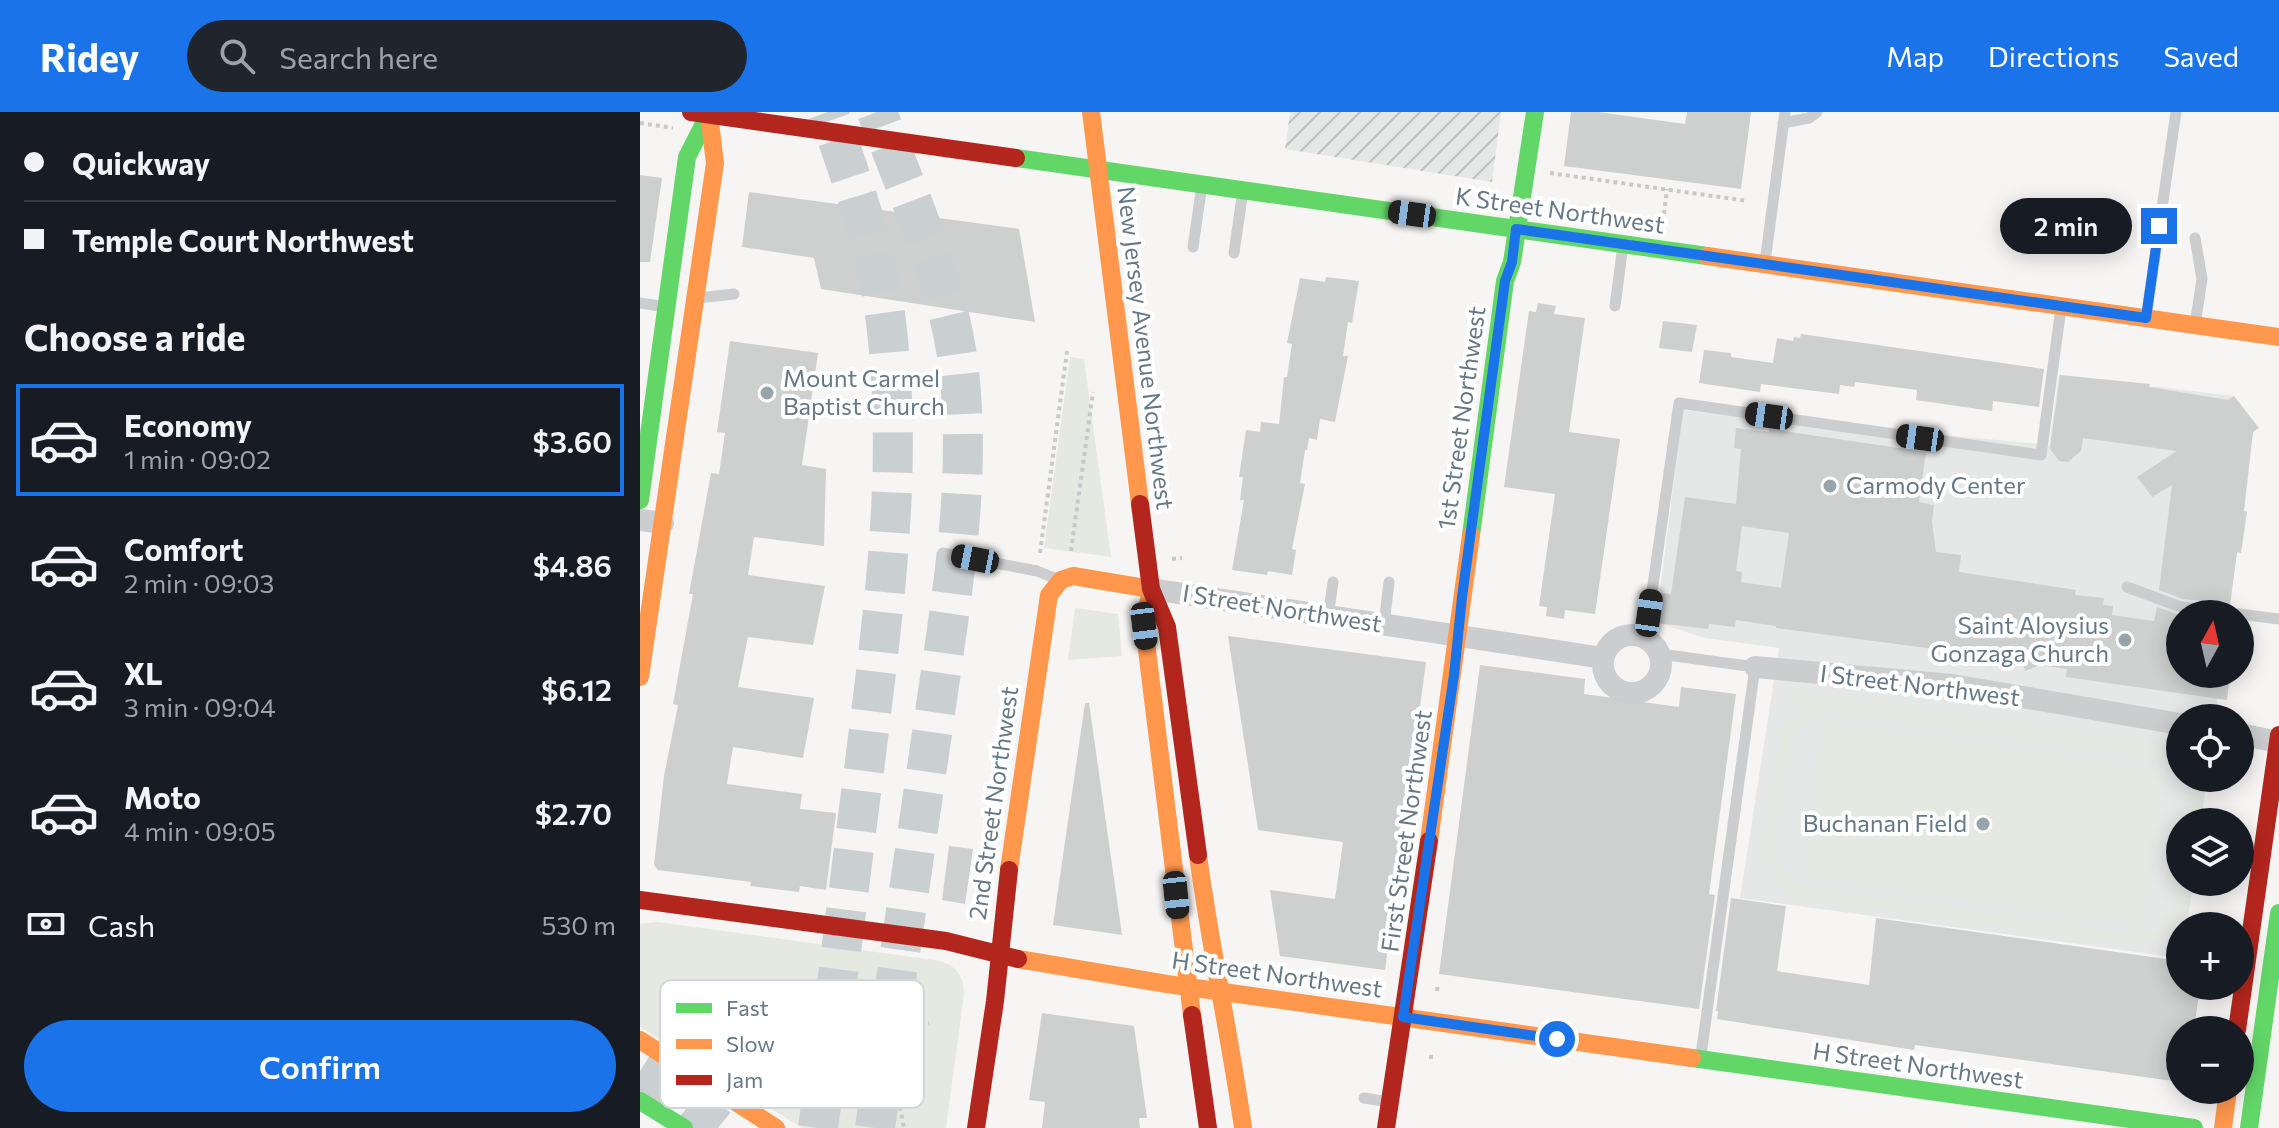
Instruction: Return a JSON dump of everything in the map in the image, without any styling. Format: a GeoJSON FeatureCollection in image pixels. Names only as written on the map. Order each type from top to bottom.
{"type":"FeatureCollection","features":[{"type":"Feature","properties":{"kind":"main road","name":"New Jersey Avenue Northwest"},"geometry":{"type":"LineString","coordinates":[[1091,112],[1151,589],[1167,627],[1211,951],[1230,1039],[1243,1128]]}},
{"type":"Feature","properties":{"kind":"main road","name":"1st Street Northwest"},"geometry":{"type":"LineString","coordinates":[[1458,636],[1505,281],[1512,262],[1535,112]]}},
{"type":"Feature","properties":{"kind":"main road","name":"K Street Northwest"},"geometry":{"type":"LineString","coordinates":[[700,113],[2279,337]]}},
{"type":"Feature","properties":{"kind":"main road"},"geometry":{"type":"LineString","coordinates":[[640,500],[687,157],[700,113]]}},
{"type":"Feature","properties":{"kind":"main road"},"geometry":{"type":"LineString","coordinates":[[640,677],[715,163],[700,113]]}},
{"type":"Feature","properties":{"kind":"main road"},"geometry":{"type":"LineString","coordinates":[[1061,580],[1080,576],[1151,589]]}},
{"type":"Feature","properties":{"kind":"main road","name":"2nd Street Northwest"},"geometry":{"type":"LineString","coordinates":[[976,1128],[995,1001],[1002,916],[1046,609],[1049,595],[1061,580]]}},
{"type":"Feature","properties":{"kind":"main road","name":"New Jersey Avenue Northwest"},"geometry":{"type":"LineString","coordinates":[[1151,589],[1144,626],[1208,1128]]}},
{"type":"Feature","properties":{"kind":"main road","name":"First Street Northwest"},"geometry":{"type":"LineString","coordinates":[[1386,1128],[1458,636]]}},
{"type":"Feature","properties":{"kind":"main road"},"geometry":{"type":"LineString","coordinates":[[2254,912],[2279,735]]}},
{"type":"Feature","properties":{"kind":"main road","name":"H Street Northwest"},"geometry":{"type":"LineString","coordinates":[[640,900],[946,941],[1042,965],[1220,992],[2194,1128]]}},
{"type":"Feature","properties":{"kind":"main road"},"geometry":{"type":"LineString","coordinates":[[2253,1128],[2279,913]]}},
{"type":"Feature","properties":{"kind":"main road"},"geometry":{"type":"LineString","coordinates":[[2254,952],[2273,955]]}},
{"type":"Feature","properties":{"kind":"main road"},"geometry":{"type":"LineString","coordinates":[[640,1040],[660,1053]]}},
{"type":"Feature","properties":{"kind":"main road"},"geometry":{"type":"LineString","coordinates":[[640,1101],[684,1128]]}},
{"type":"Feature","properties":{"kind":"main road"},"geometry":{"type":"LineString","coordinates":[[2223,1128],[2226,1104]]}},
{"type":"Feature","properties":{"kind":"main road"},"geometry":{"type":"LineString","coordinates":[[744,1108],[769,1124]]}},
{"type":"Feature","properties":{"kind":"street"},"geometry":{"type":"LineString","coordinates":[[640,520],[663,523]]}},
{"type":"Feature","properties":{"kind":"street","name":"I Street Northwest"},"geometry":{"type":"LineString","coordinates":[[1151,589],[1603,658],[1606,649],[1620,637],[1639,635],[1654,646]]}},
{"type":"Feature","properties":{"kind":"street"},"geometry":{"type":"LineString","coordinates":[[1603,658],[1606,677],[1612,685],[1620,691],[1639,693],[1656,682],[1662,663],[1654,646]]}},
{"type":"Feature","properties":{"kind":"street","name":"I Street Northwest"},"geometry":{"type":"LineString","coordinates":[[1755,667],[1952,685],[2166,722]]}},
{"type":"Feature","properties":{"kind":"street"},"geometry":{"type":"LineString","coordinates":[[2254,737],[2278,742]]}},
{"type":"Feature","properties":{"kind":"lane"},"geometry":{"type":"LineString","coordinates":[[1764,264],[1784,118],[1809,118],[1817,112]]}},
{"type":"Feature","properties":{"kind":"lane"},"geometry":{"type":"LineString","coordinates":[[2146,318],[2176,112]]}},
{"type":"Feature","properties":{"kind":"lane"},"geometry":{"type":"LineString","coordinates":[[1193,247],[1202,184]]}},
{"type":"Feature","properties":{"kind":"lane"},"geometry":{"type":"LineString","coordinates":[[1234,253],[1243,190]]}},
{"type":"Feature","properties":{"kind":"lane"},"geometry":{"type":"LineString","coordinates":[[2194,325],[2202,279],[2195,238]]}},
{"type":"Feature","properties":{"kind":"lane"},"geometry":{"type":"LineString","coordinates":[[1615,306],[1623,244]]}},
{"type":"Feature","properties":{"kind":"lane"},"geometry":{"type":"LineString","coordinates":[[640,303],[669,301],[695,305],[734,294]]}},
{"type":"Feature","properties":{"kind":"lane"},"geometry":{"type":"LineString","coordinates":[[1654,646],[1649,613],[1679,403],[2041,455],[2061,306]]}},
{"type":"Feature","properties":{"kind":"lane"},"geometry":{"type":"LineString","coordinates":[[943,553],[1037,571],[1061,580]]}},
{"type":"Feature","properties":{"kind":"lane"},"geometry":{"type":"LineString","coordinates":[[1328,617],[1333,582]]}},
{"type":"Feature","properties":{"kind":"lane"},"geometry":{"type":"LineString","coordinates":[[1384,625],[1389,582]]}},
{"type":"Feature","properties":{"kind":"lane"},"geometry":{"type":"LineString","coordinates":[[2127,587],[2166,601]]}},
{"type":"Feature","properties":{"kind":"lane"},"geometry":{"type":"LineString","coordinates":[[2254,616],[2279,619]]}},
{"type":"Feature","properties":{"kind":"lane","name":"I Street Northwest"},"geometry":{"type":"LineString","coordinates":[[1654,646],[1755,667]]}},
{"type":"Feature","properties":{"kind":"lane"},"geometry":{"type":"LineString","coordinates":[[1701,1059],[1755,667]]}},
{"type":"Feature","properties":{"kind":"lane"},"geometry":{"type":"LineString","coordinates":[[1364,1098],[1390,1102]]}},
{"type":"Feature","properties":{"kind":"path"},"geometry":{"type":"LineString","coordinates":[[640,123],[674,128]]}},
{"type":"Feature","properties":{"kind":"path"},"geometry":{"type":"LineString","coordinates":[[1550,173],[1748,201]]}},
{"type":"Feature","properties":{"kind":"path"},"geometry":{"type":"LineString","coordinates":[[1487,198],[1488,189]]}},
{"type":"Feature","properties":{"kind":"path"},"geometry":{"type":"LineString","coordinates":[[1664,214],[1667,189]]}},
{"type":"Feature","properties":{"kind":"path"},"geometry":{"type":"LineString","coordinates":[[1040,553],[1067,351]]}},
{"type":"Feature","properties":{"kind":"path"},"geometry":{"type":"LineString","coordinates":[[1070,557],[1093,392]]}},
{"type":"Feature","properties":{"kind":"path"},"geometry":{"type":"LineString","coordinates":[[1172,559],[1182,558]]}},
{"type":"Feature","properties":{"kind":"path"},"geometry":{"type":"LineString","coordinates":[[924,1024],[929,1023]]}},
{"type":"Feature","properties":{"kind":"path"},"geometry":{"type":"LineString","coordinates":[[900,1108],[904,1128]]}},
{"type":"Feature","properties":{"kind":"shaded area"},"geometry":{"type":"Polygon","coordinates":[[[1290,112],[1501,112],[1492,182],[1285,149],[1290,112]]]}},
{"type":"Feature","properties":{"kind":"shaded area"},"geometry":{"type":"Polygon","coordinates":[[[1070,357],[1084,359],[1111,557],[1044,548],[1070,357]]]}},
{"type":"Feature","properties":{"kind":"shaded area"},"geometry":{"type":"Polygon","coordinates":[[[2059,375],[2234,396],[2229,401],[2253,432],[2231,600],[2166,600],[2166,688],[2219,688],[2217,704],[2166,704],[2166,792],[2205,792],[2203,808],[2166,808],[2166,896],[2191,896],[2189,912],[2166,912],[2166,956],[1740,898],[1779,648],[1705,638],[1656,622],[1683,410],[2049,445],[2059,375]]]}},
{"type":"Feature","properties":{"kind":"shaded area"},"geometry":{"type":"Polygon","coordinates":[[[1075,608],[1118,614],[1122,656],[1068,660],[1075,608]]]}},
{"type":"Feature","properties":{"kind":"shaded area"},"geometry":{"type":"Polygon","coordinates":[[[1794,692],[2166,745],[2166,761],[1839,712],[1814,716],[1799,727],[1791,741],[1783,775],[1776,851],[1787,875],[1810,889],[2134,935],[2154,929],[2166,919],[2166,934],[2144,944],[2130,945],[1812,900],[1793,892],[1773,871],[1765,842],[1780,741],[1790,722],[1807,708],[1792,706],[1794,692]]]}},
{"type":"Feature","properties":{"kind":"shaded area","name":"Buchanan Field"},"geometry":{"type":"Polygon","coordinates":[[[1825,724],[2163,772],[2142,923],[1804,875],[1825,724]]]}},
{"type":"Feature","properties":{"kind":"shaded area"},"geometry":{"type":"Polygon","coordinates":[[[2198,792],[2200,808],[2190,808],[2190,794],[2198,792]]]}},
{"type":"Feature","properties":{"kind":"shaded area"},"geometry":{"type":"Polygon","coordinates":[[[2176,896],[2188,896],[2182,912],[2171,912],[2176,896]]]}},
{"type":"Feature","properties":{"kind":"shaded area"},"geometry":{"type":"Polygon","coordinates":[[[658,922],[941,961],[951,966],[961,978],[964,994],[946,1128],[802,1128],[770,1108],[924,1108],[924,980],[660,980],[660,1039],[640,1027],[640,924],[658,922]]]}},
{"type":"Feature","properties":{"kind":"building"},"geometry":{"type":"Polygon","coordinates":[[[1571,112],[1598,112],[1685,124],[1687,112],[1751,112],[1741,189],[1564,166],[1571,112]]]}},
{"type":"Feature","properties":{"kind":"building"},"geometry":{"type":"Polygon","coordinates":[[[640,175],[662,178],[650,262],[640,262],[640,175]]]}},
{"type":"Feature","properties":{"kind":"building"},"geometry":{"type":"Polygon","coordinates":[[[749,192],[1019,229],[1035,322],[821,289],[814,258],[742,247],[749,192]]]}},
{"type":"Feature","properties":{"kind":"building"},"geometry":{"type":"Polygon","coordinates":[[[1326,277],[1359,281],[1352,323],[1348,322],[1343,356],[1348,356],[1335,422],[1320,419],[1317,440],[1309,438],[1305,450],[1300,483],[1305,484],[1292,549],[1296,550],[1292,575],[1232,570],[1244,500],[1240,500],[1243,477],[1239,477],[1246,430],[1260,432],[1261,422],[1279,424],[1284,377],[1287,377],[1292,344],[1287,343],[1300,278],[1325,282],[1326,277]]]}},
{"type":"Feature","properties":{"kind":"building"},"geometry":{"type":"Polygon","coordinates":[[[1538,303],[1556,306],[1554,314],[1585,318],[1569,432],[1620,439],[1595,614],[1565,610],[1564,619],[1546,616],[1547,607],[1539,606],[1555,494],[1504,487],[1529,311],[1536,312],[1538,303]]]}},
{"type":"Feature","properties":{"kind":"building"},"geometry":{"type":"Polygon","coordinates":[[[1663,321],[1697,325],[1692,352],[1659,348],[1663,321]]]}},
{"type":"Feature","properties":{"kind":"building"},"geometry":{"type":"Polygon","coordinates":[[[1801,334],[2044,369],[2039,407],[1993,401],[1992,411],[1916,400],[1917,390],[1855,382],[1854,387],[1840,385],[1839,394],[1761,384],[1760,392],[1699,383],[1704,350],[1773,363],[1777,338],[1793,341],[1801,334]]]}},
{"type":"Feature","properties":{"kind":"building"},"geometry":{"type":"Polygon","coordinates":[[[730,341],[818,353],[802,465],[826,469],[824,546],[754,537],[748,575],[825,586],[813,645],[748,637],[738,687],[814,698],[803,758],[733,747],[727,784],[802,794],[800,809],[836,813],[826,890],[800,886],[799,892],[750,886],[751,882],[658,870],[654,865],[664,776],[678,705],[673,704],[693,594],[689,594],[711,473],[719,474],[725,433],[717,432],[730,341]]]}},
{"type":"Feature","properties":{"kind":"building"},"geometry":{"type":"Polygon","coordinates":[[[2060,375],[2150,384],[2149,387],[2228,400],[2234,396],[2259,428],[2253,432],[2244,511],[2247,512],[2241,553],[2237,552],[2231,600],[2183,599],[2159,590],[2172,485],[2152,497],[2137,477],[2177,451],[2083,438],[2081,451],[2068,462],[2059,461],[2050,449],[2060,375]]]}},
{"type":"Feature","properties":{"kind":"building"},"geometry":{"type":"Polygon","coordinates":[[[1736,428],[1769,432],[1769,429],[1926,452],[1919,502],[1934,505],[1932,522],[1936,552],[1961,555],[1959,572],[2076,590],[2075,595],[2104,598],[2103,605],[2113,606],[2112,615],[2154,621],[2157,607],[2166,610],[2166,688],[2228,688],[2227,700],[2066,677],[2067,669],[2040,665],[2025,671],[2022,662],[1981,659],[1979,655],[1736,620],[1735,627],[1709,624],[1708,629],[1657,623],[1660,593],[1671,594],[1685,497],[1736,504],[1741,449],[1734,448],[1736,428]],[[1742,526],[1736,571],[1742,572],[1741,582],[1781,588],[1789,533],[1742,526]]]}},
{"type":"Feature","properties":{"kind":"building"},"geometry":{"type":"Polygon","coordinates":[[[1228,636],[1426,662],[1385,970],[1280,956],[1270,890],[1335,899],[1343,842],[1258,830],[1228,636]]]}},
{"type":"Feature","properties":{"kind":"building"},"geometry":{"type":"Polygon","coordinates":[[[1480,665],[1585,679],[1584,694],[1679,707],[1681,687],[1736,694],[1709,894],[1715,895],[1699,1009],[1439,974],[1480,665]]]}},
{"type":"Feature","properties":{"kind":"building"},"geometry":{"type":"Polygon","coordinates":[[[1085,703],[1089,703],[1122,935],[1053,925],[1085,703]]]}},
{"type":"Feature","properties":{"kind":"building"},"geometry":{"type":"Polygon","coordinates":[[[949,846],[973,849],[965,904],[942,900],[949,846]]]}},
{"type":"Feature","properties":{"kind":"building"},"geometry":{"type":"Polygon","coordinates":[[[1731,898],[1786,906],[1777,971],[1869,985],[1876,918],[2166,959],[2166,1000],[2198,1000],[2196,1016],[2166,1016],[2166,1080],[1915,1045],[1914,1050],[1717,1019],[1731,898]]]}},
{"type":"Feature","properties":{"kind":"building"},"geometry":{"type":"Polygon","coordinates":[[[1042,1013],[1134,1026],[1147,1118],[1139,1118],[1140,1128],[1042,1128],[1045,1102],[1029,1100],[1042,1013]]]}},
{"type":"Feature","properties":{"kind":"tunnel"},"geometry":{"type":"LineString","coordinates":[[828,112],[855,189],[877,268],[886,322],[893,433],[884,597],[837,980]]}},
{"type":"Feature","properties":{"kind":"tunnel"},"geometry":{"type":"LineString","coordinates":[[877,112],[926,240],[947,306],[959,371],[963,459],[952,590],[896,980]]}},
{"type":"Feature","properties":{"kind":"tunnel"},"geometry":{"type":"LineString","coordinates":[[640,1071],[660,1084]]}},
{"type":"Feature","properties":{"kind":"tunnel"},"geometry":{"type":"LineString","coordinates":[[693,1108],[718,1128]]}},
{"type":"Feature","properties":{"kind":"tunnel"},"geometry":{"type":"LineString","coordinates":[[818,1128],[821,1108]]}},
{"type":"Feature","properties":{"kind":"tunnel"},"geometry":{"type":"LineString","coordinates":[[875,1128],[878,1108]]}},
{"type":"Feature","properties":{"kind":"traffic: fast"},"geometry":{"type":"LineString","coordinates":[[1471,535],[1505,281],[1512,262],[1535,112]]}},
{"type":"Feature","properties":{"kind":"traffic: fast"},"geometry":{"type":"LineString","coordinates":[[640,500],[687,157],[709,114]]}},
{"type":"Feature","properties":{"kind":"traffic: fast"},"geometry":{"type":"LineString","coordinates":[[1016,158],[1707,256]]}},
{"type":"Feature","properties":{"kind":"traffic: fast"},"geometry":{"type":"LineString","coordinates":[[2249,1128],[2279,913]]}},
{"type":"Feature","properties":{"kind":"traffic: fast"},"geometry":{"type":"LineString","coordinates":[[1692,1058],[2194,1128]]}},
{"type":"Feature","properties":{"kind":"traffic: fast"},"geometry":{"type":"LineString","coordinates":[[640,1101],[684,1128]]}},
{"type":"Feature","properties":{"kind":"traffic: slow"},"geometry":{"type":"LineString","coordinates":[[1091,112],[1140,504]]}},
{"type":"Feature","properties":{"kind":"traffic: slow"},"geometry":{"type":"LineString","coordinates":[[640,677],[715,163],[709,114]]}},
{"type":"Feature","properties":{"kind":"traffic: slow"},"geometry":{"type":"LineString","coordinates":[[1707,256],[2279,337]]}},
{"type":"Feature","properties":{"kind":"traffic: slow"},"geometry":{"type":"LineString","coordinates":[[1429,841],[1471,535]]}},
{"type":"Feature","properties":{"kind":"traffic: slow"},"geometry":{"type":"LineString","coordinates":[[1009,870],[1049,595],[1061,580],[1073,576],[1151,589]]}},
{"type":"Feature","properties":{"kind":"traffic: slow"},"geometry":{"type":"LineString","coordinates":[[1151,589],[1144,626],[1192,1015]]}},
{"type":"Feature","properties":{"kind":"traffic: slow"},"geometry":{"type":"LineString","coordinates":[[1198,855],[1243,1128]]}},
{"type":"Feature","properties":{"kind":"traffic: slow"},"geometry":{"type":"LineString","coordinates":[[1018,959],[1167,984],[1692,1058]]}},
{"type":"Feature","properties":{"kind":"traffic: slow"},"geometry":{"type":"LineString","coordinates":[[640,1040],[660,1053]]}},
{"type":"Feature","properties":{"kind":"traffic: slow"},"geometry":{"type":"LineString","coordinates":[[2223,1128],[2226,1104]]}},
{"type":"Feature","properties":{"kind":"traffic: slow"},"geometry":{"type":"LineString","coordinates":[[745,1108],[776,1128]]}},
{"type":"Feature","properties":{"kind":"traffic: jam"},"geometry":{"type":"LineString","coordinates":[[691,112],[1016,158]]}},
{"type":"Feature","properties":{"kind":"traffic: jam"},"geometry":{"type":"LineString","coordinates":[[1140,504],[1151,589],[1167,627],[1198,855]]}},
{"type":"Feature","properties":{"kind":"traffic: jam"},"geometry":{"type":"LineString","coordinates":[[2239,1016],[2279,735]]}},
{"type":"Feature","properties":{"kind":"traffic: jam"},"geometry":{"type":"LineString","coordinates":[[1386,1128],[1429,841]]}},
{"type":"Feature","properties":{"kind":"traffic: jam"},"geometry":{"type":"LineString","coordinates":[[976,1128],[995,1001],[1009,870]]}},
{"type":"Feature","properties":{"kind":"traffic: jam"},"geometry":{"type":"LineString","coordinates":[[640,900],[946,941],[1018,959]]}},
{"type":"Feature","properties":{"kind":"traffic: jam"},"geometry":{"type":"LineString","coordinates":[[1192,1015],[1208,1128]]}},
{"type":"Feature","properties":{"kind":"place","name":"Mount Carmel Baptist Church"},"geometry":{"type":"Point","coordinates":[767,393]}},
{"type":"Feature","properties":{"kind":"place","name":"Carmody Center"},"geometry":{"type":"Point","coordinates":[1830,486]}},
{"type":"Feature","properties":{"kind":"place","name":"Saint Aloysius Gonzaga Church"},"geometry":{"type":"Point","coordinates":[2125,640]}},
{"type":"Feature","properties":{"kind":"place","name":"Buchanan Field"},"geometry":{"type":"Point","coordinates":[1983,824]}},
{"type":"Feature","properties":{"kind":"route"},"geometry":{"type":"LineString","coordinates":[[1557,1039],[1403,1017],[1454,675],[1505,281],[1512,262],[1516,229],[2146,318],[2159,226]]}}]}
